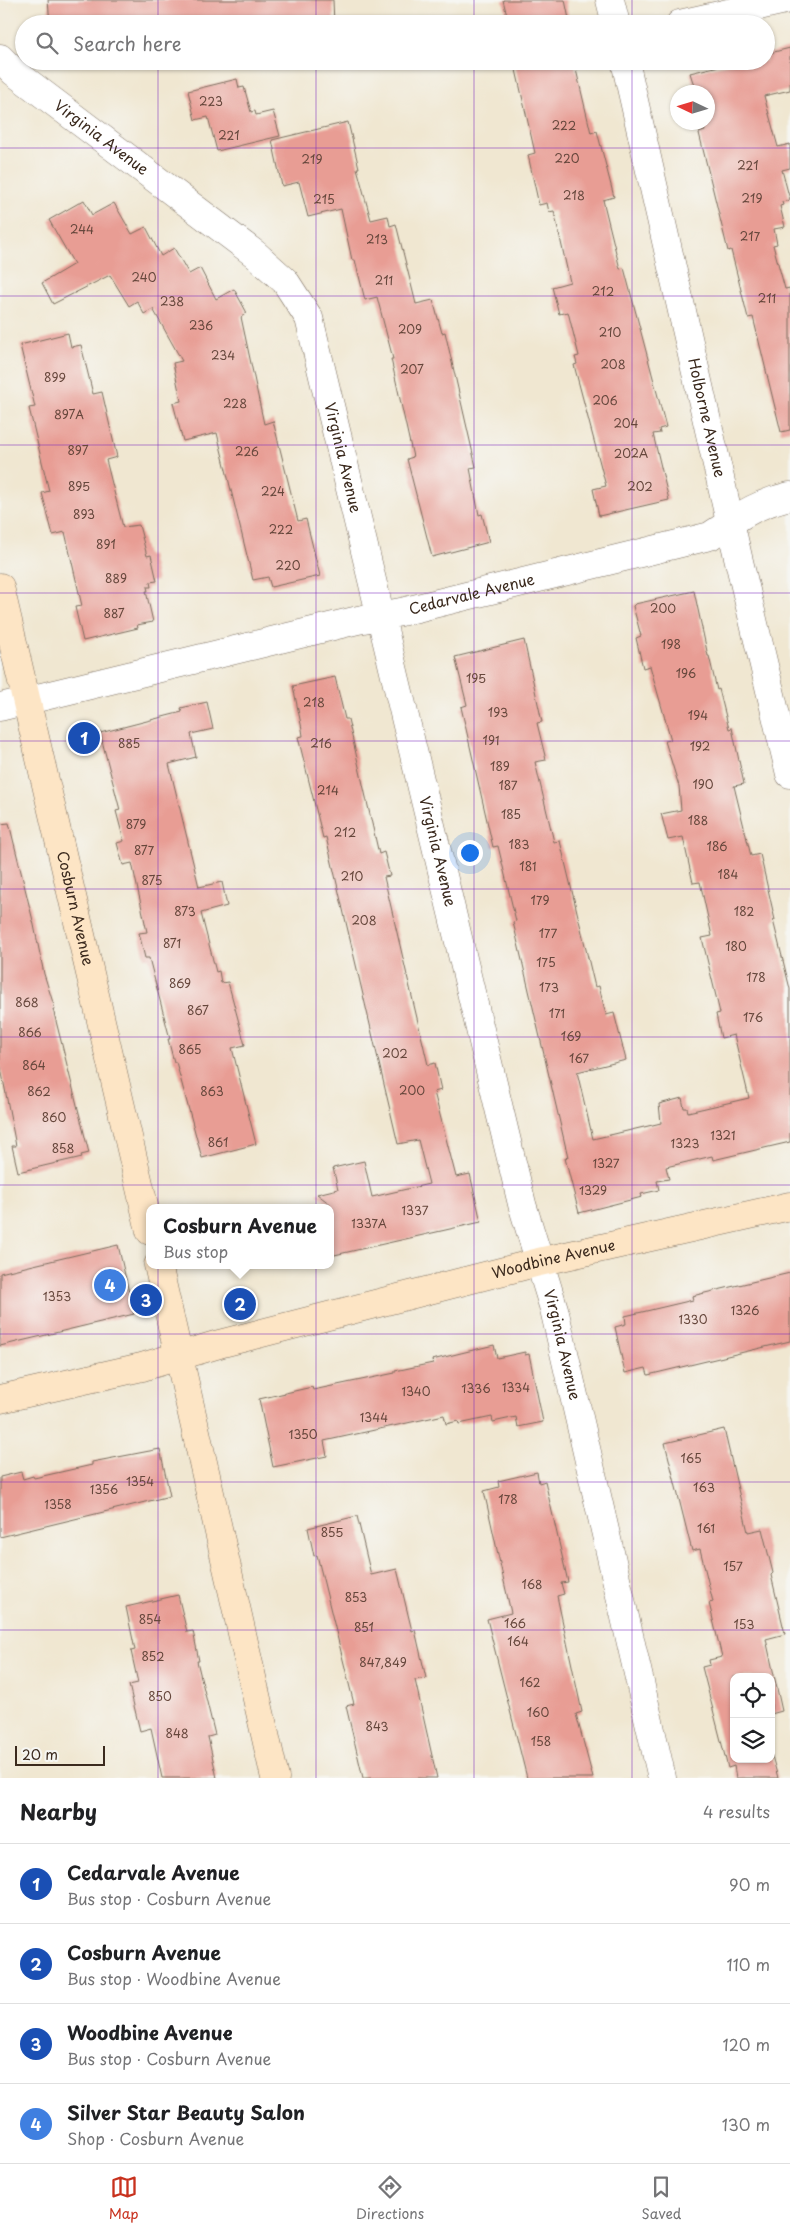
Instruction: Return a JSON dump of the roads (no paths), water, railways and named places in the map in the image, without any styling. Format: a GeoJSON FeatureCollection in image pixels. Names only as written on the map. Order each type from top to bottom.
{"type":"FeatureCollection","features":[{"type":"Feature","properties":{"kind":"street"},"geometry":{"type":"LineString","coordinates":[[610,0],[614,15]]}},
{"type":"Feature","properties":{"kind":"street"},"geometry":{"type":"LineString","coordinates":[[719,15],[785,0]]}},
{"type":"Feature","properties":{"kind":"street","name":"Virginia Avenue"},"geometry":{"type":"LineString","coordinates":[[0,58],[14,72],[255,254],[285,281],[309,318],[382,616],[388,654],[517,1185],[554,1309],[662,1778]]}},
{"type":"Feature","properties":{"kind":"street","name":"Holborne Avenue"},"geometry":{"type":"LineString","coordinates":[[627,70],[730,522],[790,774]]}},
{"type":"Feature","properties":{"kind":"street","name":"Cedarvale Avenue"},"geometry":{"type":"LineString","coordinates":[[0,707],[710,536],[730,522],[766,502],[790,496]]}},
{"type":"Feature","properties":{"kind":"street","name":"Cosburn Avenue"},"geometry":{"type":"LineString","coordinates":[[0,587],[146,1214]]}},
{"type":"Feature","properties":{"kind":"street","name":"Woodbine Avenue"},"geometry":{"type":"LineString","coordinates":[[0,1400],[142,1366],[178,1355],[539,1262],[790,1206]]}},
{"type":"Feature","properties":{"kind":"street"},"geometry":{"type":"LineString","coordinates":[[159,1269],[275,1778]]}},
{"type":"Feature","properties":{"kind":"place","name":"Cedarvale Avenue"},"geometry":{"type":"Point","coordinates":[84,738]}},
{"type":"Feature","properties":{"kind":"place","name":"Silver Star Beauty Salon"},"geometry":{"type":"Point","coordinates":[110,1285]}},
{"type":"Feature","properties":{"kind":"place","name":"Woodbine Avenue"},"geometry":{"type":"Point","coordinates":[146,1300]}},
{"type":"Feature","properties":{"kind":"place","name":"Cosburn Avenue"},"geometry":{"type":"Point","coordinates":[240,1304]}}]}
